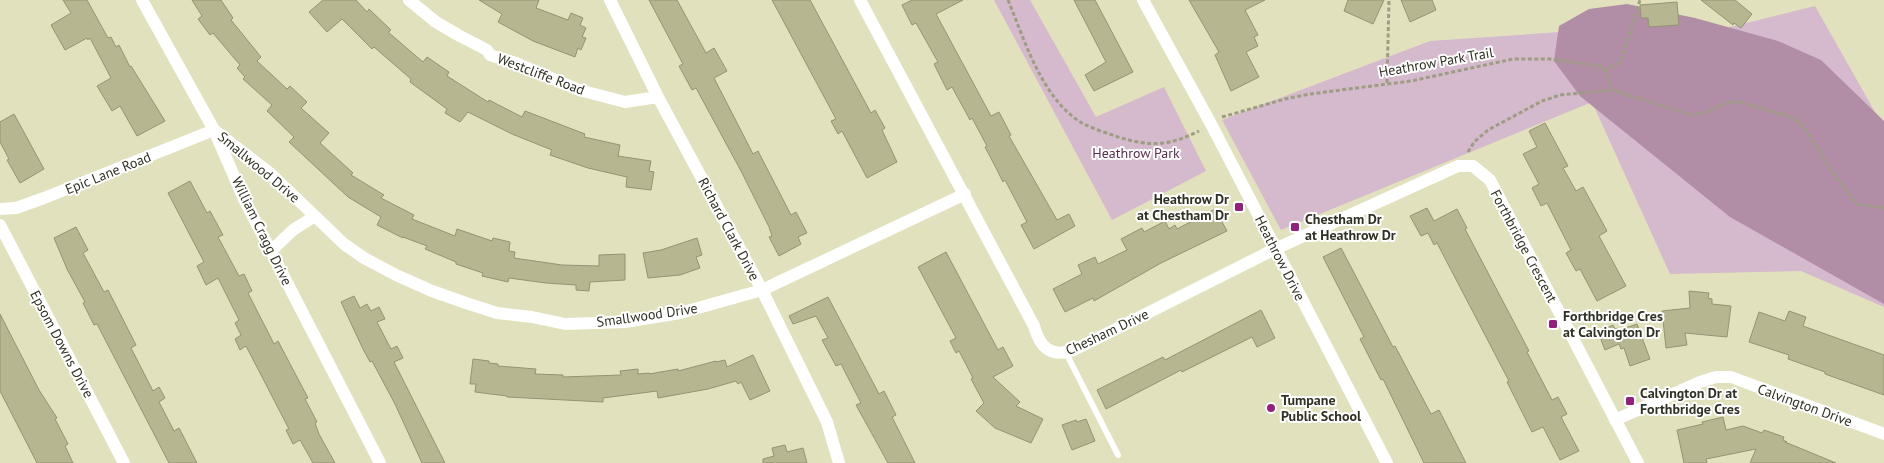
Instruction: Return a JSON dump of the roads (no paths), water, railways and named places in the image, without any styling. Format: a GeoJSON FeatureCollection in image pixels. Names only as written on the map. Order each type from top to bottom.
{"type":"FeatureCollection","features":[{"type":"Feature","properties":{"kind":"street","name":"William Cragg Drive"},"geometry":{"type":"LineString","coordinates":[[142,0],[214,130],[244,199],[380,463]]}},
{"type":"Feature","properties":{"kind":"street","name":"Westcliffe Road"},"geometry":{"type":"LineString","coordinates":[[409,0],[436,22],[458,36],[487,50],[490,55],[516,63],[579,90],[625,102],[658,97]]}},
{"type":"Feature","properties":{"kind":"street","name":"Richard Clark Drive"},"geometry":{"type":"LineString","coordinates":[[610,0],[658,97],[762,290],[827,422],[839,463]]}},
{"type":"Feature","properties":{"kind":"street","name":"Chesham Drive"},"geometry":{"type":"LineString","coordinates":[[860,0],[966,194],[1034,326],[1037,338],[1045,348],[1061,355],[1275,249],[1458,166],[1469,165]]}},
{"type":"Feature","properties":{"kind":"street","name":"Heathrow Drive"},"geometry":{"type":"LineString","coordinates":[[1143,0],[1211,124],[1387,463]]}},
{"type":"Feature","properties":{"kind":"street","name":"Epic Lane Road"},"geometry":{"type":"LineString","coordinates":[[0,209],[16,208],[44,198],[214,130]]}},
{"type":"Feature","properties":{"kind":"street","name":"Smallwood Drive"},"geometry":{"type":"LineString","coordinates":[[214,130],[270,174],[344,244],[364,258],[432,291],[497,313],[532,317],[565,324],[625,322],[680,313],[762,290],[966,194]]}},
{"type":"Feature","properties":{"kind":"street","name":"Forthbridge Crescent"},"geometry":{"type":"LineString","coordinates":[[1469,165],[1490,180],[1638,463]]}},
{"type":"Feature","properties":{"kind":"street"},"geometry":{"type":"LineString","coordinates":[[271,251],[293,230],[315,216]]}},
{"type":"Feature","properties":{"kind":"street","name":"Epsom Downs Drive"},"geometry":{"type":"LineString","coordinates":[[0,225],[124,463]]}},
{"type":"Feature","properties":{"kind":"street","name":"Calvington Drive"},"geometry":{"type":"LineString","coordinates":[[1615,420],[1700,382],[1716,377],[1731,377],[1884,434]]}},
{"type":"Feature","properties":{"kind":"lane"},"geometry":{"type":"LineString","coordinates":[[1066,353],[1118,455]]}},
{"type":"Feature","properties":{"kind":"place","name":"Heathrow Dr at Chestham Dr"},"geometry":{"type":"Point","coordinates":[1239,207]}},
{"type":"Feature","properties":{"kind":"place","name":"Chestham Dr at Heathrow Dr"},"geometry":{"type":"Point","coordinates":[1295,227]}},
{"type":"Feature","properties":{"kind":"place","name":"Forthbridge Cres at Calvington Dr"},"geometry":{"type":"Point","coordinates":[1553,324]}},
{"type":"Feature","properties":{"kind":"place","name":"Calvington Dr at Forthbridge Cres"},"geometry":{"type":"Point","coordinates":[1630,401]}},
{"type":"Feature","properties":{"kind":"place","name":"Tumpane Public School"},"geometry":{"type":"Point","coordinates":[1271,408]}},
{"type":"Feature","properties":{"kind":"park label","name":"Heathrow Park"},"geometry":{"type":"Point","coordinates":[1136,153]}}]}
